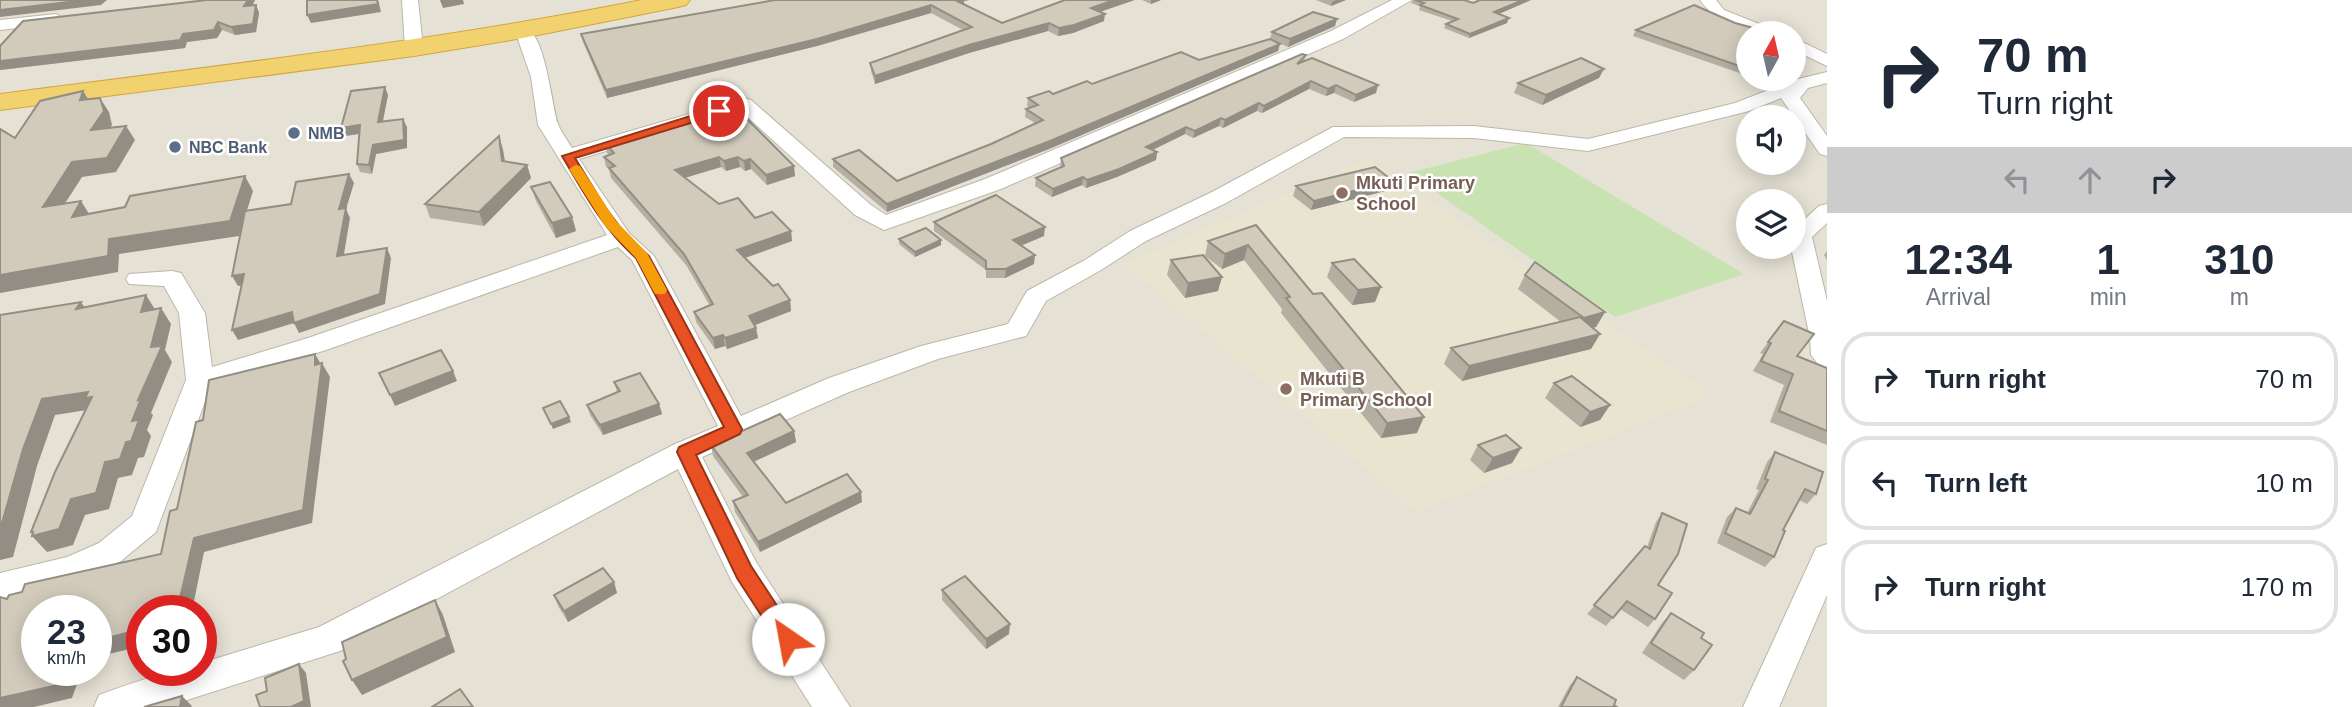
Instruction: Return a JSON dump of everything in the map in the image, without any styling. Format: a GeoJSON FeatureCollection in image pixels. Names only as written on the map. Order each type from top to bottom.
{"type":"FeatureCollection","features":[{"type":"Feature","properties":{"kind":"highway"},"geometry":{"type":"LineString","coordinates":[[0,102],[414,48],[523,31],[678,0]]}},
{"type":"Feature","properties":{"kind":"street"},"geometry":{"type":"LineString","coordinates":[[411,0],[414,48]]}},
{"type":"Feature","properties":{"kind":"street"},"geometry":{"type":"LineString","coordinates":[[568,156],[744,104],[863,210],[884,223],[993,184],[1337,35],[1404,0]]}},
{"type":"Feature","properties":{"kind":"street"},"geometry":{"type":"LineString","coordinates":[[1708,0],[1718,13],[1737,21]]}},
{"type":"Feature","properties":{"kind":"street"},"geometry":{"type":"LineString","coordinates":[[0,25],[72,17]]}},
{"type":"Feature","properties":{"kind":"street"},"geometry":{"type":"LineString","coordinates":[[523,31],[540,76],[548,125],[599,208],[621,238],[642,256],[734,429]]}},
{"type":"Feature","properties":{"kind":"street"},"geometry":{"type":"LineString","coordinates":[[1806,43],[1827,43]]}},
{"type":"Feature","properties":{"kind":"street"},"geometry":{"type":"LineString","coordinates":[[1806,50],[1827,61]]}},
{"type":"Feature","properties":{"kind":"street"},"geometry":{"type":"LineString","coordinates":[[1814,81],[1790,98],[1827,150]]}},
{"type":"Feature","properties":{"kind":"street"},"geometry":{"type":"LineString","coordinates":[[112,707],[328,640],[685,452],[734,429],[839,385],[930,352],[1017,330],[1036,296],[1093,265],[1138,236],[1218,198],[1340,131],[1474,132],[1588,145],[1742,107],[1814,81]]}},
{"type":"Feature","properties":{"kind":"street"},"geometry":{"type":"LineString","coordinates":[[1827,211],[1800,236],[1824,355],[1827,358]]}},
{"type":"Feature","properties":{"kind":"street"},"geometry":{"type":"LineString","coordinates":[[200,380],[317,344],[621,238]]}},
{"type":"Feature","properties":{"kind":"street"},"geometry":{"type":"LineString","coordinates":[[0,586],[73,569],[110,552],[145,523],[200,380],[192,313],[172,278],[138,279]]}},
{"type":"Feature","properties":{"kind":"street"},"geometry":{"type":"LineString","coordinates":[[685,452],[744,572],[832,707]]}},
{"type":"Feature","properties":{"kind":"street"},"geometry":{"type":"LineString","coordinates":[[1761,707],[1827,557]]}},
{"type":"Feature","properties":{"kind":"shaded area"},"geometry":{"type":"Polygon","coordinates":[[[0,0],[1827,0],[1827,707],[0,707],[0,0]]]}},
{"type":"Feature","properties":{"kind":"shaded area"},"geometry":{"type":"Polygon","coordinates":[[[1368,158],[1713,395],[1416,512],[1124,264],[1368,158]]]}},
{"type":"Feature","properties":{"kind":"green space"},"geometry":{"type":"Polygon","coordinates":[[[1526,143],[1744,274],[1615,317],[1408,173],[1526,143]]]}},
{"type":"Feature","properties":{"kind":"building"},"geometry":{"type":"Polygon","coordinates":[[[0,0],[86,0],[0,10],[0,0]]]}},
{"type":"Feature","properties":{"kind":"building"},"geometry":{"type":"Polygon","coordinates":[[[207,0],[248,0],[244,6],[256,5],[253,24],[231,27],[218,22],[214,30],[183,34],[180,40],[0,61],[0,46],[23,21],[207,0]]]}},
{"type":"Feature","properties":{"kind":"building"},"geometry":{"type":"Polygon","coordinates":[[[307,0],[377,0],[378,4],[307,15],[307,0]]]}},
{"type":"Feature","properties":{"kind":"building"},"geometry":{"type":"Polygon","coordinates":[[[775,0],[961,0],[957,1],[1002,23],[1065,0],[1114,0],[1091,8],[1105,14],[1074,25],[1059,28],[1049,23],[969,45],[875,76],[870,63],[972,27],[931,5],[817,39],[606,90],[581,34],[775,0]]]}},
{"type":"Feature","properties":{"kind":"building"},"geometry":{"type":"Polygon","coordinates":[[[1415,0],[1464,0],[1473,3],[1480,0],[1523,0],[1494,12],[1509,18],[1470,34],[1446,24],[1458,19],[1420,5],[1424,3],[1415,0]]]}},
{"type":"Feature","properties":{"kind":"building"},"geometry":{"type":"Polygon","coordinates":[[[1694,5],[1736,23],[1736,65],[1636,30],[1694,5]]]}},
{"type":"Feature","properties":{"kind":"building"},"geometry":{"type":"Polygon","coordinates":[[[1313,12],[1337,19],[1290,39],[1272,32],[1313,12]]]}},
{"type":"Feature","properties":{"kind":"building"},"geometry":{"type":"Polygon","coordinates":[[[1270,39],[1280,44],[1050,141],[887,204],[833,159],[859,150],[897,181],[1043,120],[1026,109],[1038,105],[1028,98],[1049,91],[1053,94],[1087,81],[1092,84],[1181,52],[1199,60],[1270,39]]]}},
{"type":"Feature","properties":{"kind":"building"},"geometry":{"type":"Polygon","coordinates":[[[1302,54],[1306,55],[1297,64],[1312,58],[1378,85],[1356,95],[1336,85],[1328,89],[1311,81],[1264,106],[1259,103],[1195,131],[1186,127],[1146,147],[1157,152],[1119,169],[1087,180],[1083,177],[1053,189],[1036,178],[1064,166],[1061,158],[1302,54]]]}},
{"type":"Feature","properties":{"kind":"building"},"geometry":{"type":"Polygon","coordinates":[[[1581,58],[1604,69],[1546,95],[1518,83],[1581,58]]]}},
{"type":"Feature","properties":{"kind":"building"},"geometry":{"type":"Polygon","coordinates":[[[385,87],[378,122],[403,119],[404,140],[373,145],[369,165],[357,164],[360,125],[341,128],[351,91],[385,87]]]}},
{"type":"Feature","properties":{"kind":"building"},"geometry":{"type":"Polygon","coordinates":[[[83,91],[80,100],[100,98],[104,111],[91,130],[126,126],[107,158],[72,162],[43,207],[81,201],[72,217],[125,207],[130,196],[245,176],[230,221],[109,239],[108,256],[0,275],[0,129],[15,138],[40,101],[83,91]]]}},
{"type":"Feature","properties":{"kind":"building"},"geometry":{"type":"Polygon","coordinates":[[[734,106],[794,166],[766,175],[750,159],[744,161],[738,157],[724,161],[719,157],[675,170],[719,204],[738,198],[755,218],[772,212],[791,231],[737,250],[773,286],[778,284],[790,300],[749,316],[756,328],[725,338],[723,335],[713,338],[694,312],[713,304],[684,254],[609,168],[615,166],[604,157],[614,153],[605,143],[734,106]]]}},
{"type":"Feature","properties":{"kind":"building"},"geometry":{"type":"Polygon","coordinates":[[[499,136],[502,161],[527,165],[479,212],[425,204],[499,136]]]}},
{"type":"Feature","properties":{"kind":"building"},"geometry":{"type":"Polygon","coordinates":[[[1375,167],[1393,181],[1314,201],[1296,186],[1375,167]]]}},
{"type":"Feature","properties":{"kind":"building"},"geometry":{"type":"Polygon","coordinates":[[[349,174],[339,209],[346,208],[337,256],[387,248],[380,294],[294,323],[292,312],[232,330],[244,274],[232,276],[245,211],[291,204],[296,182],[349,174]]]}},
{"type":"Feature","properties":{"kind":"building"},"geometry":{"type":"Polygon","coordinates":[[[550,182],[572,217],[552,223],[531,187],[550,182]]]}},
{"type":"Feature","properties":{"kind":"building"},"geometry":{"type":"Polygon","coordinates":[[[996,195],[1045,227],[1013,240],[1035,255],[1006,269],[986,269],[986,261],[934,222],[996,195]]]}},
{"type":"Feature","properties":{"kind":"building"},"geometry":{"type":"Polygon","coordinates":[[[1256,225],[1313,294],[1322,293],[1424,417],[1387,423],[1286,298],[1290,297],[1248,245],[1225,254],[1208,241],[1256,225]]]}},
{"type":"Feature","properties":{"kind":"building"},"geometry":{"type":"Polygon","coordinates":[[[926,228],[941,240],[915,252],[899,239],[926,228]]]}},
{"type":"Feature","properties":{"kind":"building"},"geometry":{"type":"Polygon","coordinates":[[[1203,255],[1222,277],[1188,283],[1171,260],[1203,255]]]}},
{"type":"Feature","properties":{"kind":"building"},"geometry":{"type":"Polygon","coordinates":[[[1354,259],[1381,287],[1358,290],[1332,263],[1354,259]]]}},
{"type":"Feature","properties":{"kind":"building"},"geometry":{"type":"Polygon","coordinates":[[[1535,262],[1605,312],[1584,318],[1525,275],[1535,262]]]}},
{"type":"Feature","properties":{"kind":"building"},"geometry":{"type":"Polygon","coordinates":[[[146,295],[141,312],[161,308],[151,347],[162,346],[138,400],[141,399],[132,421],[139,420],[120,459],[105,462],[96,493],[71,499],[59,529],[32,536],[31,532],[55,472],[92,397],[85,398],[88,392],[42,399],[23,449],[0,530],[0,315],[81,302],[76,309],[146,295]]]}},
{"type":"Feature","properties":{"kind":"building"},"geometry":{"type":"Polygon","coordinates":[[[1580,317],[1600,334],[1469,366],[1451,348],[1580,317]]]}},
{"type":"Feature","properties":{"kind":"building"},"geometry":{"type":"Polygon","coordinates":[[[1784,321],[1814,334],[1797,356],[1827,368],[1827,431],[1779,411],[1793,374],[1761,361],[1771,343],[1768,342],[1784,321]]]}},
{"type":"Feature","properties":{"kind":"building"},"geometry":{"type":"Polygon","coordinates":[[[441,350],[453,371],[390,395],[379,373],[441,350]]]}},
{"type":"Feature","properties":{"kind":"building"},"geometry":{"type":"Polygon","coordinates":[[[315,354],[315,365],[322,363],[303,510],[194,538],[181,595],[126,595],[126,633],[112,637],[112,595],[21,595],[21,686],[54,686],[0,698],[0,597],[7,599],[9,595],[22,592],[25,584],[161,554],[170,511],[177,509],[196,422],[203,420],[209,380],[315,354]]]}},
{"type":"Feature","properties":{"kind":"building"},"geometry":{"type":"Polygon","coordinates":[[[640,373],[659,404],[600,425],[587,405],[620,391],[614,382],[640,373]]]}},
{"type":"Feature","properties":{"kind":"building"},"geometry":{"type":"Polygon","coordinates":[[[1572,376],[1610,405],[1590,412],[1554,383],[1572,376]]]}},
{"type":"Feature","properties":{"kind":"building"},"geometry":{"type":"Polygon","coordinates":[[[560,401],[569,417],[551,424],[543,408],[560,401]]]}},
{"type":"Feature","properties":{"kind":"building"},"geometry":{"type":"Polygon","coordinates":[[[780,414],[794,431],[747,453],[786,503],[847,474],[861,492],[758,542],[733,501],[748,495],[711,445],[780,414]]]}},
{"type":"Feature","properties":{"kind":"building"},"geometry":{"type":"Polygon","coordinates":[[[1506,435],[1521,448],[1493,458],[1478,445],[1506,435]]]}},
{"type":"Feature","properties":{"kind":"building"},"geometry":{"type":"Polygon","coordinates":[[[1775,452],[1823,472],[1816,494],[1805,489],[1783,530],[1785,531],[1774,557],[1725,533],[1736,508],[1750,514],[1768,480],[1765,479],[1775,452]]]}},
{"type":"Feature","properties":{"kind":"building"},"geometry":{"type":"Polygon","coordinates":[[[1662,513],[1687,524],[1678,554],[1658,585],[1672,593],[1655,619],[1627,601],[1613,618],[1594,605],[1645,546],[1650,549],[1662,513]]]}},
{"type":"Feature","properties":{"kind":"building"},"geometry":{"type":"Polygon","coordinates":[[[603,568],[614,582],[564,611],[554,595],[603,568]]]}},
{"type":"Feature","properties":{"kind":"building"},"geometry":{"type":"Polygon","coordinates":[[[965,576],[1010,624],[986,639],[942,590],[965,576]]]}},
{"type":"Feature","properties":{"kind":"building"},"geometry":{"type":"Polygon","coordinates":[[[435,600],[447,637],[352,680],[343,661],[346,659],[342,642],[435,600]]]}},
{"type":"Feature","properties":{"kind":"building"},"geometry":{"type":"Polygon","coordinates":[[[1671,613],[1704,633],[1701,638],[1712,645],[1694,670],[1651,643],[1671,613]]]}},
{"type":"Feature","properties":{"kind":"building"},"geometry":{"type":"Polygon","coordinates":[[[299,664],[304,701],[291,707],[260,707],[256,695],[267,691],[265,678],[299,664]]]}},
{"type":"Feature","properties":{"kind":"building"},"geometry":{"type":"Polygon","coordinates":[[[1577,677],[1616,700],[1614,705],[1617,707],[1561,707],[1577,677]]]}},
{"type":"Feature","properties":{"kind":"building"},"geometry":{"type":"Polygon","coordinates":[[[460,689],[473,707],[432,707],[460,689]]]}},
{"type":"Feature","properties":{"kind":"building"},"geometry":{"type":"Polygon","coordinates":[[[182,696],[180,707],[144,707],[182,696]]]}},
{"type":"Feature","properties":{"kind":"slow traffic"},"geometry":{"type":"LineString","coordinates":[[576,169],[621,238],[642,256],[660,290]]}},
{"type":"Feature","properties":{"kind":"place","name":"NMB"},"geometry":{"type":"Point","coordinates":[294,133]}},
{"type":"Feature","properties":{"kind":"place","name":"NBC Bank"},"geometry":{"type":"Point","coordinates":[175,147]}},
{"type":"Feature","properties":{"kind":"place","name":"Mkuti Primary School"},"geometry":{"type":"Point","coordinates":[1342,193]}},
{"type":"Feature","properties":{"kind":"place","name":"Mkuti B Primary School"},"geometry":{"type":"Point","coordinates":[1286,389]}},
{"type":"Feature","properties":{"kind":"route"},"geometry":{"type":"LineString","coordinates":[[719,111],[568,156],[599,208],[621,238],[642,256],[734,429],[685,452],[744,572],[788,639]]}}]}
